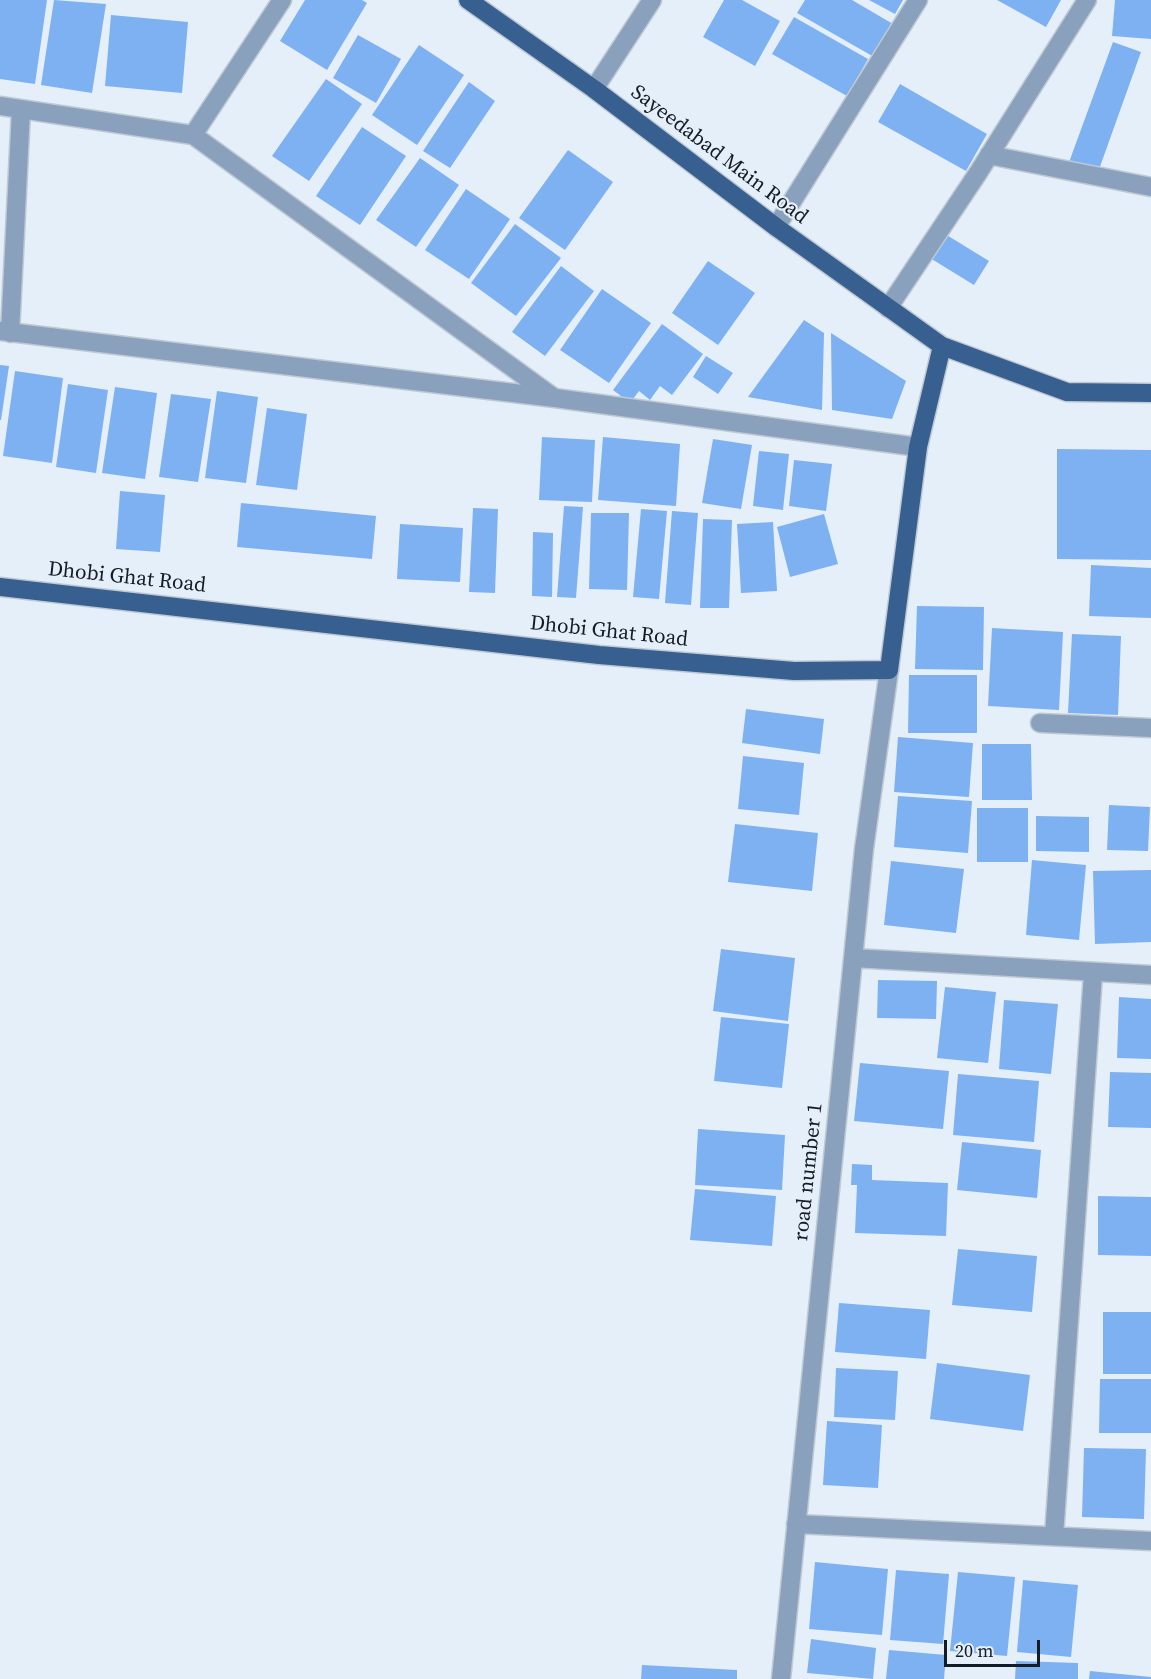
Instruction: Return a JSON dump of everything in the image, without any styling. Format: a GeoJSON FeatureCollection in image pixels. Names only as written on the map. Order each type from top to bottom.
{"type":"FeatureCollection","features":[{"type":"Feature","properties":{"kind":"main road","name":"Sayeedabad Main Road"},"geometry":{"type":"LineString","coordinates":[[468,0],[594,89],[776,227],[942,346],[1067,392],[1151,393]]}},
{"type":"Feature","properties":{"kind":"main road"},"geometry":{"type":"LineString","coordinates":[[889,670],[918,447],[942,346]]}},
{"type":"Feature","properties":{"kind":"main road","name":"Dhobi Ghat Road"},"geometry":{"type":"LineString","coordinates":[[0,586],[599,655],[794,671],[889,670]]}},
{"type":"Feature","properties":{"kind":"street"},"geometry":{"type":"LineString","coordinates":[[193,135],[282,0]]}},
{"type":"Feature","properties":{"kind":"street"},"geometry":{"type":"LineString","coordinates":[[594,89],[652,0]]}},
{"type":"Feature","properties":{"kind":"street"},"geometry":{"type":"LineString","coordinates":[[776,227],[918,0]]}},
{"type":"Feature","properties":{"kind":"street"},"geometry":{"type":"LineString","coordinates":[[888,308],[989,155],[1087,0]]}},
{"type":"Feature","properties":{"kind":"street"},"geometry":{"type":"LineString","coordinates":[[0,106],[193,135],[555,398]]}},
{"type":"Feature","properties":{"kind":"street"},"geometry":{"type":"LineString","coordinates":[[21,110],[5,332],[555,398],[918,447]]}},
{"type":"Feature","properties":{"kind":"street"},"geometry":{"type":"LineString","coordinates":[[989,155],[1151,187]]}},
{"type":"Feature","properties":{"kind":"street","name":"road number 1"},"geometry":{"type":"LineString","coordinates":[[781,1679],[864,849],[889,670]]}},
{"type":"Feature","properties":{"kind":"street"},"geometry":{"type":"LineString","coordinates":[[1040,723],[1151,728]]}},
{"type":"Feature","properties":{"kind":"street"},"geometry":{"type":"LineString","coordinates":[[853,958],[1093,974],[1151,975]]}},
{"type":"Feature","properties":{"kind":"street"},"geometry":{"type":"LineString","coordinates":[[1054,1536],[1093,974]]}},
{"type":"Feature","properties":{"kind":"street"},"geometry":{"type":"LineString","coordinates":[[796,1524],[1151,1541]]}},
{"type":"Feature","properties":{"kind":"building"},"geometry":{"type":"Polygon","coordinates":[[[0,0],[47,0],[35,84],[0,79],[0,0]]]}},
{"type":"Feature","properties":{"kind":"building"},"geometry":{"type":"Polygon","coordinates":[[[54,0],[106,4],[92,93],[41,85],[54,0]]]}},
{"type":"Feature","properties":{"kind":"building"},"geometry":{"type":"Polygon","coordinates":[[[305,0],[362,0],[367,3],[327,70],[280,41],[305,0]]]}},
{"type":"Feature","properties":{"kind":"building"},"geometry":{"type":"Polygon","coordinates":[[[724,0],[742,0],[780,21],[755,66],[703,37],[724,0]]]}},
{"type":"Feature","properties":{"kind":"building"},"geometry":{"type":"Polygon","coordinates":[[[805,0],[852,0],[893,24],[874,57],[797,13],[805,0]]]}},
{"type":"Feature","properties":{"kind":"building"},"geometry":{"type":"Polygon","coordinates":[[[869,0],[903,0],[895,14],[869,0]]]}},
{"type":"Feature","properties":{"kind":"building"},"geometry":{"type":"Polygon","coordinates":[[[997,0],[1061,0],[1046,27],[997,0]]]}},
{"type":"Feature","properties":{"kind":"building"},"geometry":{"type":"Polygon","coordinates":[[[1115,0],[1151,0],[1151,39],[1112,36],[1115,0]]]}},
{"type":"Feature","properties":{"kind":"building"},"geometry":{"type":"Polygon","coordinates":[[[111,15],[188,22],[182,93],[105,86],[111,15]]]}},
{"type":"Feature","properties":{"kind":"building"},"geometry":{"type":"Polygon","coordinates":[[[794,17],[868,59],[847,96],[772,54],[794,17]]]}},
{"type":"Feature","properties":{"kind":"building"},"geometry":{"type":"Polygon","coordinates":[[[358,35],[401,59],[376,103],[333,78],[358,35]]]}},
{"type":"Feature","properties":{"kind":"building"},"geometry":{"type":"Polygon","coordinates":[[[1113,42],[1141,52],[1097,175],[1068,165],[1113,42]]]}},
{"type":"Feature","properties":{"kind":"building"},"geometry":{"type":"Polygon","coordinates":[[[419,45],[464,75],[417,145],[372,115],[419,45]]]}},
{"type":"Feature","properties":{"kind":"building"},"geometry":{"type":"Polygon","coordinates":[[[326,79],[362,104],[309,181],[272,156],[326,79]]]}},
{"type":"Feature","properties":{"kind":"building"},"geometry":{"type":"Polygon","coordinates":[[[469,82],[495,101],[450,168],[423,151],[469,82]]]}},
{"type":"Feature","properties":{"kind":"building"},"geometry":{"type":"Polygon","coordinates":[[[900,84],[987,134],[966,171],[878,122],[900,84]]]}},
{"type":"Feature","properties":{"kind":"building"},"geometry":{"type":"Polygon","coordinates":[[[362,127],[406,156],[360,225],[316,196],[362,127]]]}},
{"type":"Feature","properties":{"kind":"building"},"geometry":{"type":"Polygon","coordinates":[[[568,150],[613,182],[565,250],[519,218],[568,150]]]}},
{"type":"Feature","properties":{"kind":"building"},"geometry":{"type":"Polygon","coordinates":[[[420,158],[459,185],[416,247],[376,220],[420,158]]]}},
{"type":"Feature","properties":{"kind":"building"},"geometry":{"type":"Polygon","coordinates":[[[466,189],[510,219],[469,279],[425,250],[466,189]]]}},
{"type":"Feature","properties":{"kind":"building"},"geometry":{"type":"Polygon","coordinates":[[[515,224],[561,258],[516,316],[471,283],[515,224]]]}},
{"type":"Feature","properties":{"kind":"building"},"geometry":{"type":"Polygon","coordinates":[[[945,234],[989,261],[974,285],[930,258],[945,234]]]}},
{"type":"Feature","properties":{"kind":"building"},"geometry":{"type":"Polygon","coordinates":[[[708,261],[755,293],[718,345],[672,313],[708,261]]]}},
{"type":"Feature","properties":{"kind":"building"},"geometry":{"type":"Polygon","coordinates":[[[561,266],[594,291],[545,356],[512,332],[561,266]]]}},
{"type":"Feature","properties":{"kind":"building"},"geometry":{"type":"Polygon","coordinates":[[[602,289],[651,323],[609,383],[560,350],[602,289]]]}},
{"type":"Feature","properties":{"kind":"building"},"geometry":{"type":"Polygon","coordinates":[[[804,320],[824,333],[822,410],[748,397],[804,320]]]}},
{"type":"Feature","properties":{"kind":"building"},"geometry":{"type":"Polygon","coordinates":[[[662,324],[703,354],[672,395],[660,386],[650,400],[639,391],[630,403],[613,390],[662,324]]]}},
{"type":"Feature","properties":{"kind":"building"},"geometry":{"type":"Polygon","coordinates":[[[831,333],[906,381],[892,419],[832,410],[831,333]]]}},
{"type":"Feature","properties":{"kind":"building"},"geometry":{"type":"Polygon","coordinates":[[[706,356],[733,373],[718,394],[693,377],[706,356]]]}},
{"type":"Feature","properties":{"kind":"building"},"geometry":{"type":"Polygon","coordinates":[[[0,365],[9,366],[1,420],[0,420],[0,365]]]}},
{"type":"Feature","properties":{"kind":"building"},"geometry":{"type":"Polygon","coordinates":[[[15,371],[63,378],[52,463],[3,456],[15,371]]]}},
{"type":"Feature","properties":{"kind":"building"},"geometry":{"type":"Polygon","coordinates":[[[68,384],[108,390],[96,473],[56,467],[68,384]]]}},
{"type":"Feature","properties":{"kind":"building"},"geometry":{"type":"Polygon","coordinates":[[[115,387],[157,393],[145,479],[102,473],[115,387]]]}},
{"type":"Feature","properties":{"kind":"building"},"geometry":{"type":"Polygon","coordinates":[[[217,391],[258,397],[246,483],[205,478],[217,391]]]}},
{"type":"Feature","properties":{"kind":"building"},"geometry":{"type":"Polygon","coordinates":[[[171,394],[211,399],[198,482],[159,477],[171,394]]]}},
{"type":"Feature","properties":{"kind":"building"},"geometry":{"type":"Polygon","coordinates":[[[267,408],[307,414],[297,490],[256,485],[267,408]]]}},
{"type":"Feature","properties":{"kind":"building"},"geometry":{"type":"Polygon","coordinates":[[[542,437],[595,440],[592,502],[539,500],[542,437]]]}},
{"type":"Feature","properties":{"kind":"building"},"geometry":{"type":"Polygon","coordinates":[[[603,437],[680,444],[676,506],[598,500],[603,437]]]}},
{"type":"Feature","properties":{"kind":"building"},"geometry":{"type":"Polygon","coordinates":[[[713,439],[752,445],[741,509],[702,503],[713,439]]]}},
{"type":"Feature","properties":{"kind":"building"},"geometry":{"type":"Polygon","coordinates":[[[1057,449],[1151,450],[1151,560],[1057,559],[1057,449]]]}},
{"type":"Feature","properties":{"kind":"building"},"geometry":{"type":"Polygon","coordinates":[[[759,451],[789,454],[783,510],[753,506],[759,451]]]}},
{"type":"Feature","properties":{"kind":"building"},"geometry":{"type":"Polygon","coordinates":[[[794,460],[832,464],[826,511],[789,506],[794,460]]]}},
{"type":"Feature","properties":{"kind":"building"},"geometry":{"type":"Polygon","coordinates":[[[120,491],[165,495],[160,552],[116,549],[120,491]]]}},
{"type":"Feature","properties":{"kind":"building"},"geometry":{"type":"Polygon","coordinates":[[[241,503],[376,516],[372,559],[237,547],[241,503]]]}},
{"type":"Feature","properties":{"kind":"building"},"geometry":{"type":"Polygon","coordinates":[[[564,506],[583,507],[576,598],[557,597],[564,506]]]}},
{"type":"Feature","properties":{"kind":"building"},"geometry":{"type":"Polygon","coordinates":[[[473,508],[498,509],[495,593],[469,592],[473,508]]]}},
{"type":"Feature","properties":{"kind":"building"},"geometry":{"type":"Polygon","coordinates":[[[641,509],[667,511],[659,599],[633,597],[641,509]]]}},
{"type":"Feature","properties":{"kind":"building"},"geometry":{"type":"Polygon","coordinates":[[[672,511],[698,513],[691,605],[665,603],[672,511]]]}},
{"type":"Feature","properties":{"kind":"building"},"geometry":{"type":"Polygon","coordinates":[[[591,513],[629,513],[627,590],[589,589],[591,513]]]}},
{"type":"Feature","properties":{"kind":"building"},"geometry":{"type":"Polygon","coordinates":[[[824,514],[838,564],[790,577],[777,527],[824,514]]]}},
{"type":"Feature","properties":{"kind":"building"},"geometry":{"type":"Polygon","coordinates":[[[703,519],[732,520],[729,608],[700,608],[703,519]]]}},
{"type":"Feature","properties":{"kind":"building"},"geometry":{"type":"Polygon","coordinates":[[[773,522],[777,591],[741,593],[737,524],[773,522]]]}},
{"type":"Feature","properties":{"kind":"building"},"geometry":{"type":"Polygon","coordinates":[[[400,524],[463,528],[460,582],[397,579],[400,524]]]}},
{"type":"Feature","properties":{"kind":"building"},"geometry":{"type":"Polygon","coordinates":[[[533,532],[553,533],[552,597],[532,596],[533,532]]]}},
{"type":"Feature","properties":{"kind":"building"},"geometry":{"type":"Polygon","coordinates":[[[1091,565],[1151,568],[1151,618],[1089,616],[1091,565]]]}},
{"type":"Feature","properties":{"kind":"building"},"geometry":{"type":"Polygon","coordinates":[[[917,606],[984,607],[983,670],[915,669],[917,606]]]}},
{"type":"Feature","properties":{"kind":"building"},"geometry":{"type":"Polygon","coordinates":[[[992,628],[1063,632],[1059,710],[988,706],[992,628]]]}},
{"type":"Feature","properties":{"kind":"building"},"geometry":{"type":"Polygon","coordinates":[[[1072,634],[1121,636],[1118,715],[1068,713],[1072,634]]]}},
{"type":"Feature","properties":{"kind":"building"},"geometry":{"type":"Polygon","coordinates":[[[909,675],[977,675],[977,733],[908,733],[909,675]]]}},
{"type":"Feature","properties":{"kind":"building"},"geometry":{"type":"Polygon","coordinates":[[[746,709],[824,719],[820,754],[742,743],[746,709]]]}},
{"type":"Feature","properties":{"kind":"building"},"geometry":{"type":"Polygon","coordinates":[[[898,737],[973,743],[969,797],[894,792],[898,737]]]}},
{"type":"Feature","properties":{"kind":"building"},"geometry":{"type":"Polygon","coordinates":[[[982,744],[1031,744],[1032,800],[982,800],[982,744]]]}},
{"type":"Feature","properties":{"kind":"building"},"geometry":{"type":"Polygon","coordinates":[[[743,756],[804,763],[799,815],[738,809],[743,756]]]}},
{"type":"Feature","properties":{"kind":"building"},"geometry":{"type":"Polygon","coordinates":[[[898,796],[972,801],[968,853],[894,847],[898,796]]]}},
{"type":"Feature","properties":{"kind":"building"},"geometry":{"type":"Polygon","coordinates":[[[1109,805],[1150,807],[1148,851],[1107,850],[1109,805]]]}},
{"type":"Feature","properties":{"kind":"building"},"geometry":{"type":"Polygon","coordinates":[[[977,808],[1028,808],[1028,862],[977,862],[977,808]]]}},
{"type":"Feature","properties":{"kind":"building"},"geometry":{"type":"Polygon","coordinates":[[[1036,816],[1089,817],[1089,852],[1036,851],[1036,816]]]}},
{"type":"Feature","properties":{"kind":"building"},"geometry":{"type":"Polygon","coordinates":[[[735,824],[818,833],[812,891],[728,882],[735,824]]]}},
{"type":"Feature","properties":{"kind":"building"},"geometry":{"type":"Polygon","coordinates":[[[1032,860],[1086,865],[1079,940],[1026,935],[1032,860]]]}},
{"type":"Feature","properties":{"kind":"building"},"geometry":{"type":"Polygon","coordinates":[[[891,861],[964,869],[956,933],[884,925],[891,861]]]}},
{"type":"Feature","properties":{"kind":"building"},"geometry":{"type":"Polygon","coordinates":[[[1151,870],[1151,942],[1095,944],[1093,871],[1151,870]]]}},
{"type":"Feature","properties":{"kind":"building"},"geometry":{"type":"Polygon","coordinates":[[[721,949],[795,958],[788,1021],[713,1011],[721,949]]]}},
{"type":"Feature","properties":{"kind":"building"},"geometry":{"type":"Polygon","coordinates":[[[878,980],[937,981],[936,1019],[877,1018],[878,980]]]}},
{"type":"Feature","properties":{"kind":"building"},"geometry":{"type":"Polygon","coordinates":[[[945,987],[996,992],[988,1063],[937,1058],[945,987]]]}},
{"type":"Feature","properties":{"kind":"building"},"geometry":{"type":"Polygon","coordinates":[[[1119,997],[1151,999],[1151,1059],[1117,1058],[1119,997]]]}},
{"type":"Feature","properties":{"kind":"building"},"geometry":{"type":"Polygon","coordinates":[[[1004,1000],[1058,1004],[1051,1074],[999,1069],[1004,1000]]]}},
{"type":"Feature","properties":{"kind":"building"},"geometry":{"type":"Polygon","coordinates":[[[721,1017],[789,1024],[782,1088],[714,1081],[721,1017]]]}},
{"type":"Feature","properties":{"kind":"building"},"geometry":{"type":"Polygon","coordinates":[[[860,1063],[949,1071],[943,1129],[854,1121],[860,1063]]]}},
{"type":"Feature","properties":{"kind":"building"},"geometry":{"type":"Polygon","coordinates":[[[1110,1072],[1151,1073],[1151,1128],[1108,1127],[1110,1072]]]}},
{"type":"Feature","properties":{"kind":"building"},"geometry":{"type":"Polygon","coordinates":[[[958,1074],[1039,1081],[1034,1142],[953,1135],[958,1074]]]}},
{"type":"Feature","properties":{"kind":"building"},"geometry":{"type":"Polygon","coordinates":[[[698,1129],[785,1135],[782,1190],[695,1185],[698,1129]]]}},
{"type":"Feature","properties":{"kind":"building"},"geometry":{"type":"Polygon","coordinates":[[[962,1142],[1041,1150],[1037,1198],[957,1190],[962,1142]]]}},
{"type":"Feature","properties":{"kind":"building"},"geometry":{"type":"Polygon","coordinates":[[[852,1164],[872,1165],[872,1180],[948,1183],[946,1236],[855,1233],[857,1185],[851,1185],[852,1164]]]}},
{"type":"Feature","properties":{"kind":"building"},"geometry":{"type":"Polygon","coordinates":[[[695,1189],[776,1196],[772,1246],[690,1240],[695,1189]]]}},
{"type":"Feature","properties":{"kind":"building"},"geometry":{"type":"Polygon","coordinates":[[[1098,1196],[1151,1197],[1151,1256],[1098,1255],[1098,1196]]]}},
{"type":"Feature","properties":{"kind":"building"},"geometry":{"type":"Polygon","coordinates":[[[958,1249],[1037,1256],[1032,1312],[952,1305],[958,1249]]]}},
{"type":"Feature","properties":{"kind":"building"},"geometry":{"type":"Polygon","coordinates":[[[839,1303],[930,1310],[926,1359],[835,1352],[839,1303]]]}},
{"type":"Feature","properties":{"kind":"building"},"geometry":{"type":"Polygon","coordinates":[[[1103,1312],[1151,1312],[1151,1374],[1103,1374],[1103,1312]]]}},
{"type":"Feature","properties":{"kind":"building"},"geometry":{"type":"Polygon","coordinates":[[[937,1363],[1030,1375],[1023,1431],[930,1419],[937,1363]]]}},
{"type":"Feature","properties":{"kind":"building"},"geometry":{"type":"Polygon","coordinates":[[[836,1368],[898,1371],[895,1420],[834,1417],[836,1368]]]}},
{"type":"Feature","properties":{"kind":"building"},"geometry":{"type":"Polygon","coordinates":[[[1100,1379],[1151,1379],[1151,1433],[1099,1433],[1100,1379]]]}},
{"type":"Feature","properties":{"kind":"building"},"geometry":{"type":"Polygon","coordinates":[[[827,1421],[882,1425],[878,1488],[823,1485],[827,1421]]]}},
{"type":"Feature","properties":{"kind":"building"},"geometry":{"type":"Polygon","coordinates":[[[1084,1448],[1146,1449],[1144,1519],[1082,1517],[1084,1448]]]}},
{"type":"Feature","properties":{"kind":"building"},"geometry":{"type":"Polygon","coordinates":[[[815,1562],[888,1569],[882,1635],[809,1629],[815,1562]]]}},
{"type":"Feature","properties":{"kind":"building"},"geometry":{"type":"Polygon","coordinates":[[[896,1570],[949,1574],[943,1644],[890,1640],[896,1570]]]}},
{"type":"Feature","properties":{"kind":"building"},"geometry":{"type":"Polygon","coordinates":[[[958,1572],[1015,1577],[1007,1656],[950,1651],[958,1572]]]}},
{"type":"Feature","properties":{"kind":"building"},"geometry":{"type":"Polygon","coordinates":[[[1023,1580],[1078,1585],[1071,1657],[1017,1652],[1023,1580]]]}},
{"type":"Feature","properties":{"kind":"building"},"geometry":{"type":"Polygon","coordinates":[[[811,1639],[876,1648],[873,1679],[807,1673],[811,1639]]]}},
{"type":"Feature","properties":{"kind":"building"},"geometry":{"type":"Polygon","coordinates":[[[889,1650],[946,1655],[944,1679],[886,1679],[889,1650]]]}},
{"type":"Feature","properties":{"kind":"building"},"geometry":{"type":"Polygon","coordinates":[[[1016,1661],[1078,1663],[1078,1679],[1015,1679],[1016,1661]]]}},
{"type":"Feature","properties":{"kind":"building"},"geometry":{"type":"Polygon","coordinates":[[[642,1665],[737,1670],[737,1679],[641,1679],[642,1665]]]}},
{"type":"Feature","properties":{"kind":"building"},"geometry":{"type":"Polygon","coordinates":[[[1090,1671],[1151,1677],[1151,1679],[1089,1679],[1090,1671]]]}}]}
